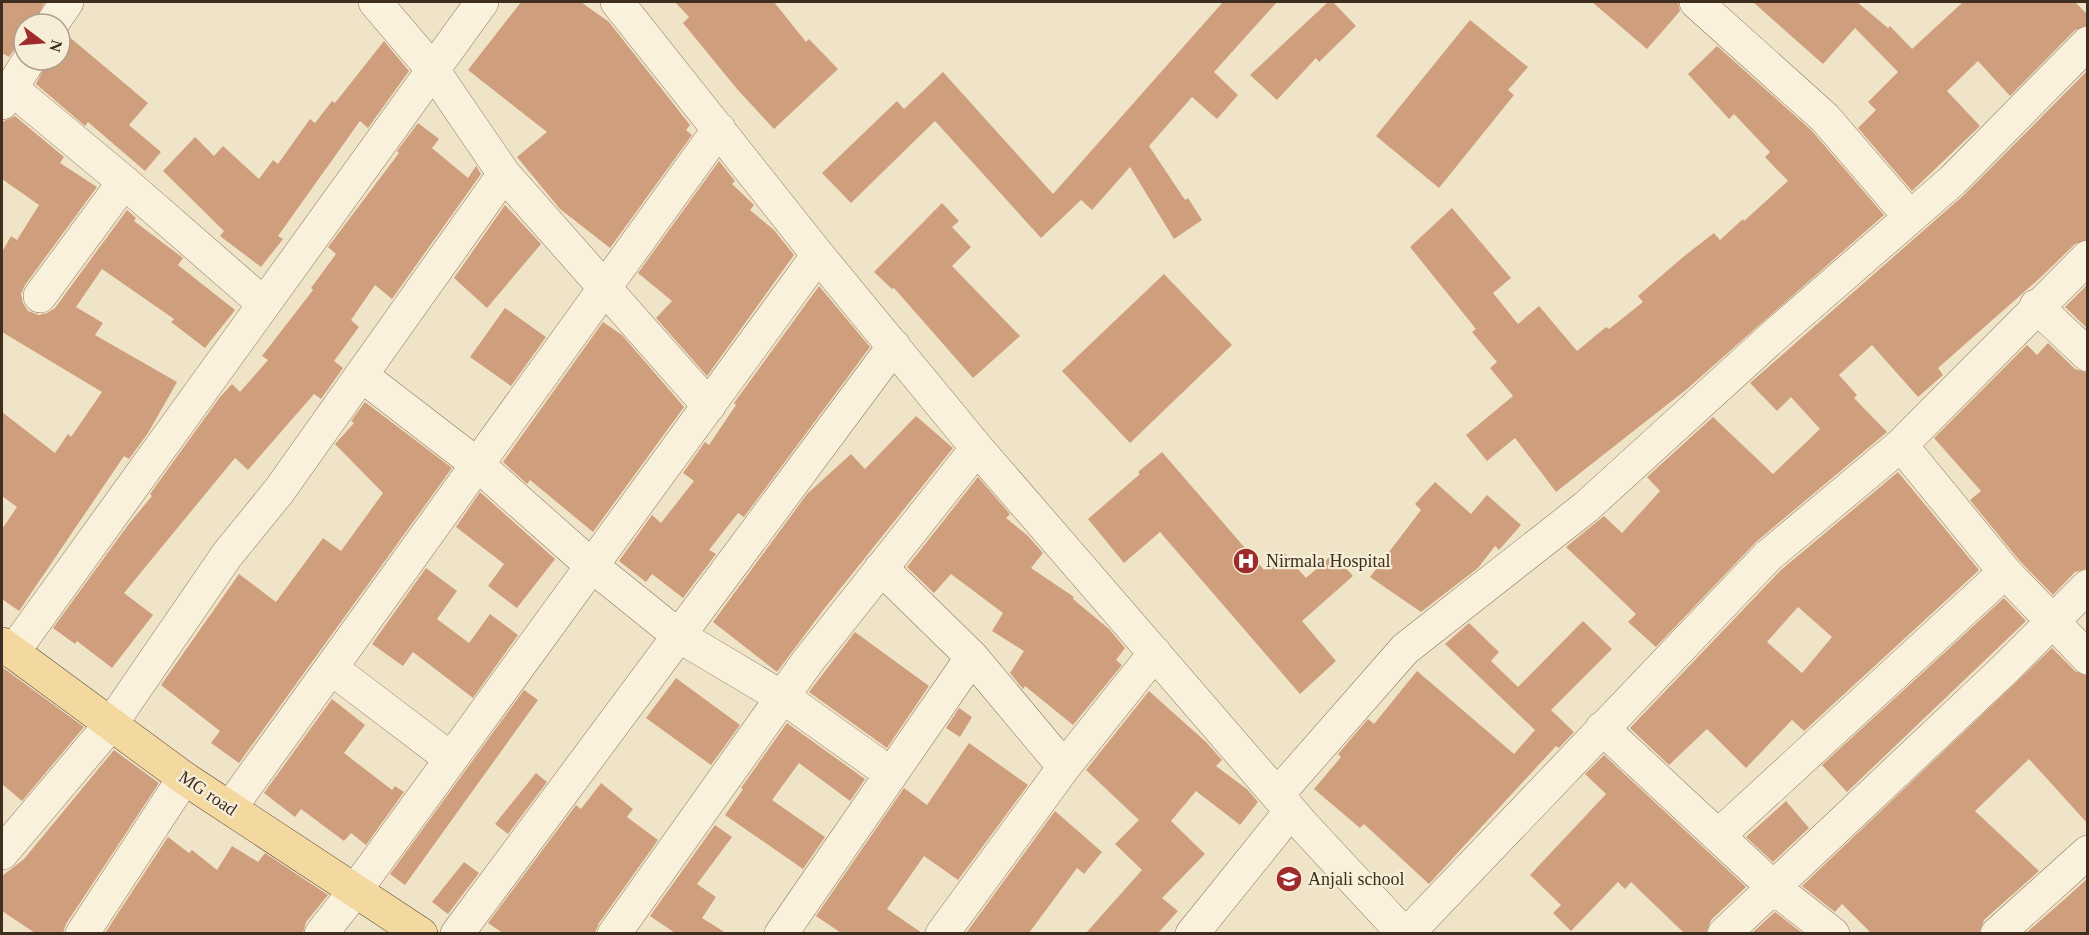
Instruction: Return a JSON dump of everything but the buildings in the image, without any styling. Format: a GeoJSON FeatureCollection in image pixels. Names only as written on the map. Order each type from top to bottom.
{"type":"FeatureCollection","features":[{"type":"Feature","properties":{"kind":"main road","name":"MG road"},"geometry":{"type":"LineString","coordinates":[[7,648],[184,778],[420,933]]}},
{"type":"Feature","properties":{"kind":"street"},"geometry":{"type":"LineString","coordinates":[[375,2],[433,70],[504,174],[709,406]]}},
{"type":"Feature","properties":{"kind":"street"},"geometry":{"type":"LineString","coordinates":[[7,648],[264,304],[482,2]]}},
{"type":"Feature","properties":{"kind":"street"},"geometry":{"type":"LineString","coordinates":[[617,2],[818,255],[978,448],[1285,802],[1406,933],[1768,556],[1901,445],[2036,306],[2088,257]]}},
{"type":"Feature","properties":{"kind":"street"},"geometry":{"type":"LineString","coordinates":[[1696,2],[1825,118],[1910,217]]}},
{"type":"Feature","properties":{"kind":"street"},"geometry":{"type":"LineString","coordinates":[[1192,933],[1285,802],[1405,649],[1586,507],[1777,333],[1953,180],[2088,43]]}},
{"type":"Feature","properties":{"kind":"street"},"geometry":{"type":"LineString","coordinates":[[21,72],[6,96],[124,182],[264,304]]}},
{"type":"Feature","properties":{"kind":"street"},"geometry":{"type":"LineString","coordinates":[[230,808],[720,129]]}},
{"type":"Feature","properties":{"kind":"street"},"geometry":{"type":"LineString","coordinates":[[2,853],[111,724],[227,555],[279,491],[504,174]]}},
{"type":"Feature","properties":{"kind":"street"},"geometry":{"type":"LineString","coordinates":[[40,296],[124,182]]}},
{"type":"Feature","properties":{"kind":"street"},"geometry":{"type":"LineString","coordinates":[[321,933],[356,891],[818,255]]}},
{"type":"Feature","properties":{"kind":"street"},"geometry":{"type":"LineString","coordinates":[[2036,306],[2088,355]]}},
{"type":"Feature","properties":{"kind":"street"},"geometry":{"type":"LineString","coordinates":[[457,933],[894,346]]}},
{"type":"Feature","properties":{"kind":"street"},"geometry":{"type":"LineString","coordinates":[[361,375],[478,465],[592,566],[679,636],[782,698],[891,774]]}},
{"type":"Feature","properties":{"kind":"street"},"geometry":{"type":"LineString","coordinates":[[1901,445],[2005,572],[2088,658]]}},
{"type":"Feature","properties":{"kind":"street"},"geometry":{"type":"LineString","coordinates":[[614,933],[807,661],[978,448]]}},
{"type":"Feature","properties":{"kind":"street"},"geometry":{"type":"LineString","coordinates":[[881,568],[972,657],[1064,767]]}},
{"type":"Feature","properties":{"kind":"street"},"geometry":{"type":"LineString","coordinates":[[1719,835],[2005,572]]}},
{"type":"Feature","properties":{"kind":"street"},"geometry":{"type":"LineString","coordinates":[[1724,933],[2088,585]]}},
{"type":"Feature","properties":{"kind":"street"},"geometry":{"type":"LineString","coordinates":[[942,933],[1064,767],[1155,653]]}},
{"type":"Feature","properties":{"kind":"street"},"geometry":{"type":"LineString","coordinates":[[781,933],[972,657]]}},
{"type":"Feature","properties":{"kind":"street"},"geometry":{"type":"LineString","coordinates":[[331,668],[451,759]]}},
{"type":"Feature","properties":{"kind":"street"},"geometry":{"type":"LineString","coordinates":[[1602,728],[1719,835],[1773,888],[1833,933]]}},
{"type":"Feature","properties":{"kind":"street"},"geometry":{"type":"LineString","coordinates":[[82,933],[184,778]]}},
{"type":"Feature","properties":{"kind":"street"},"geometry":{"type":"LineString","coordinates":[[1997,933],[2088,852]]}},
{"type":"Feature","properties":{"kind":"place","name":"Nirmala Hospital"},"geometry":{"type":"Point","coordinates":[1246,561]}},
{"type":"Feature","properties":{"kind":"place","name":"Anjali school"},"geometry":{"type":"Point","coordinates":[1289,879]}}]}
